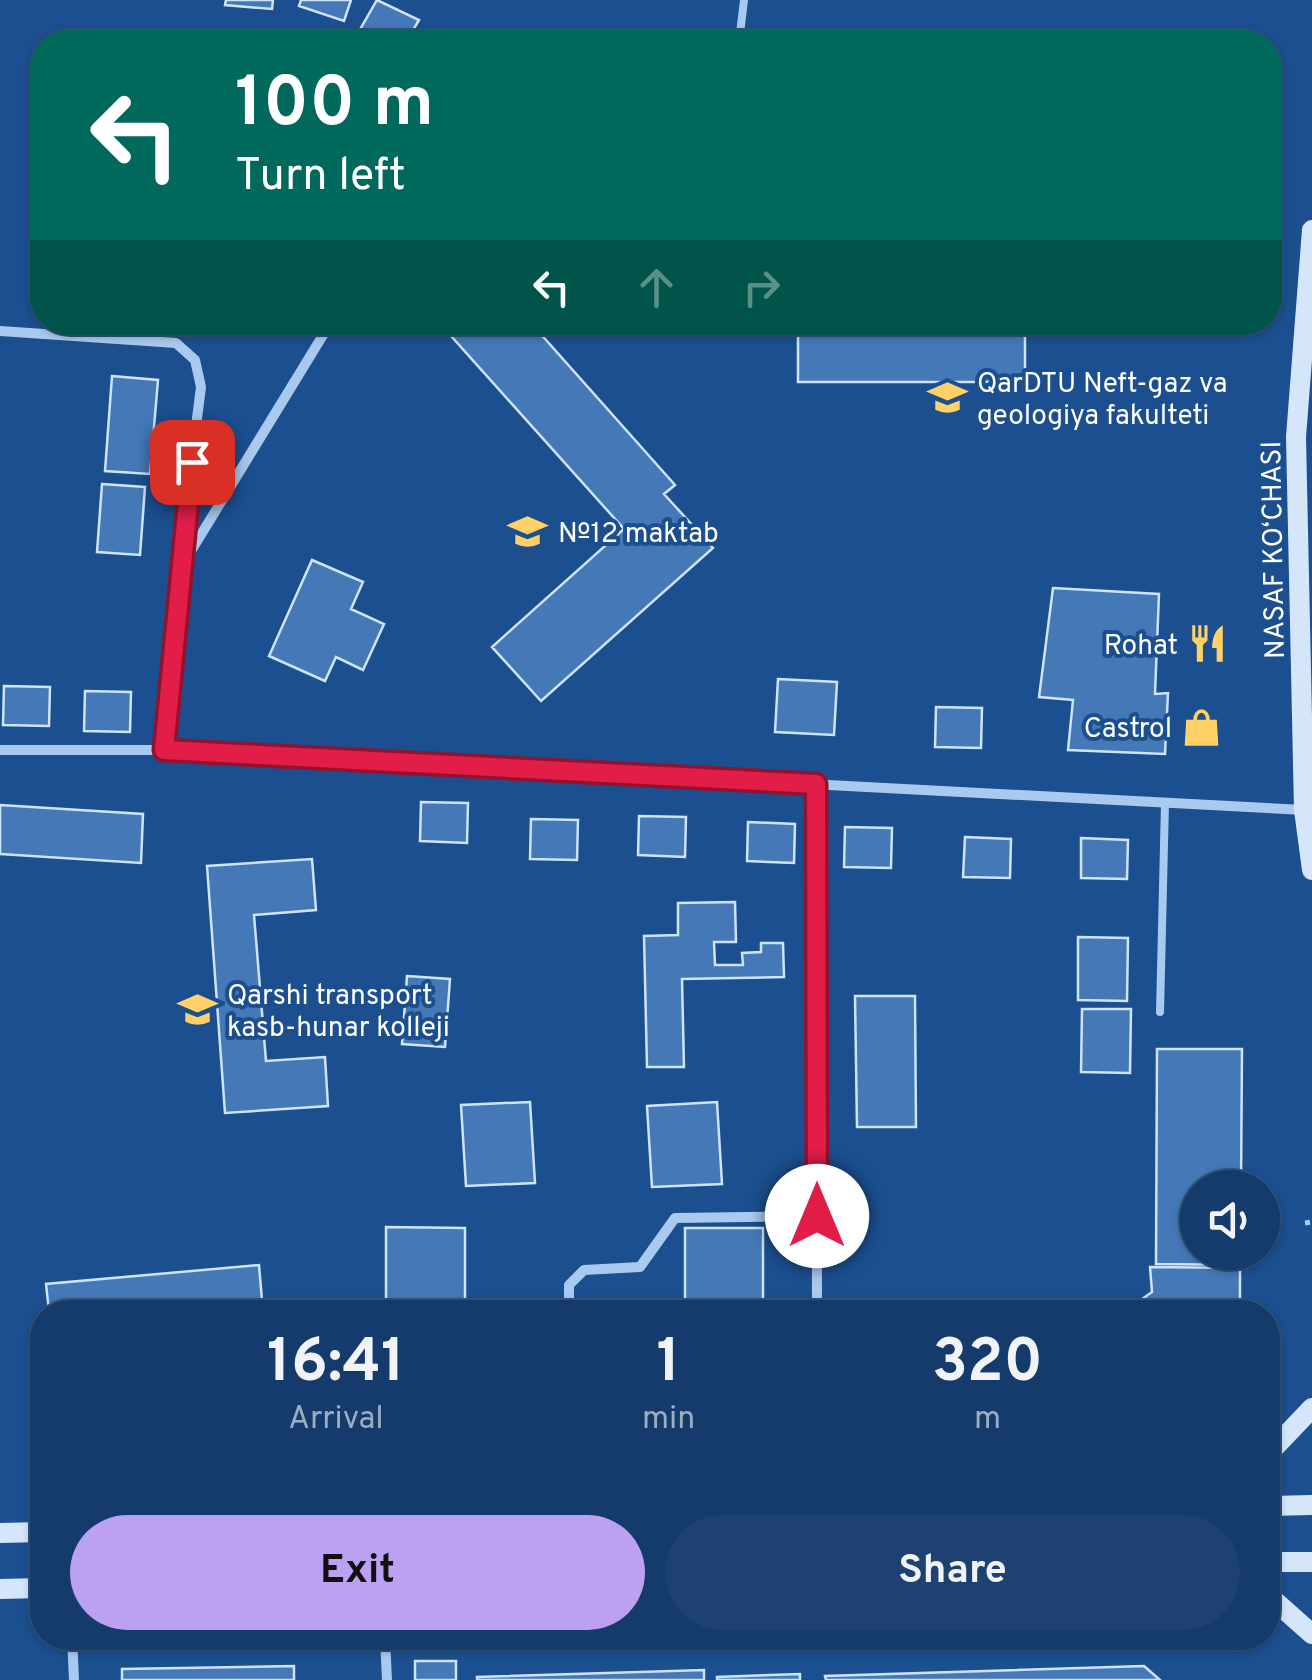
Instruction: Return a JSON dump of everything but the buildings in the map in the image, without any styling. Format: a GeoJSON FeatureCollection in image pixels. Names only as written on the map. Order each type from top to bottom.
{"type":"FeatureCollection","features":[{"type":"Feature","properties":{"kind":"main road","name":"NASAF KO‘CHASI"},"geometry":{"type":"LineString","coordinates":[[1312,230],[1296,437],[1304,810],[1312,870]]}},
{"type":"Feature","properties":{"kind":"main road"},"geometry":{"type":"LineString","coordinates":[[1280,1441],[1312,1408]]}},
{"type":"Feature","properties":{"kind":"main road"},"geometry":{"type":"LineString","coordinates":[[1280,1506],[1312,1506]]}},
{"type":"Feature","properties":{"kind":"main road"},"geometry":{"type":"LineString","coordinates":[[0,1533],[30,1532]]}},
{"type":"Feature","properties":{"kind":"main road"},"geometry":{"type":"LineString","coordinates":[[1280,1562],[1312,1562]]}},
{"type":"Feature","properties":{"kind":"main road"},"geometry":{"type":"LineString","coordinates":[[0,1589],[30,1588]]}},
{"type":"Feature","properties":{"kind":"main road"},"geometry":{"type":"LineString","coordinates":[[1280,1606],[1312,1634]]}},
{"type":"Feature","properties":{"kind":"street"},"geometry":{"type":"LineString","coordinates":[[0,331],[30,333]]}},
{"type":"Feature","properties":{"kind":"street"},"geometry":{"type":"LineString","coordinates":[[59,335],[176,343],[195,360],[201,387],[177,575],[164,750]]}},
{"type":"Feature","properties":{"kind":"street"},"geometry":{"type":"LineString","coordinates":[[177,575],[323,335]]}},
{"type":"Feature","properties":{"kind":"street"},"geometry":{"type":"LineString","coordinates":[[0,750],[164,750],[1304,810]]}},
{"type":"Feature","properties":{"kind":"street"},"geometry":{"type":"LineString","coordinates":[[816,784],[817,1300]]}},
{"type":"Feature","properties":{"kind":"street"},"geometry":{"type":"LineString","coordinates":[[569,1300],[569,1286],[584,1270],[640,1267],[676,1218],[817,1216]]}},
{"type":"Feature","properties":{"kind":"street"},"geometry":{"type":"LineString","coordinates":[[73,1650],[74,1680]]}},
{"type":"Feature","properties":{"kind":"street"},"geometry":{"type":"LineString","coordinates":[[386,1650],[387,1680]]}},
{"type":"Feature","properties":{"kind":"lane"},"geometry":{"type":"LineString","coordinates":[[740,30],[744,0]]}},
{"type":"Feature","properties":{"kind":"lane"},"geometry":{"type":"LineString","coordinates":[[1160,1012],[1165,803]]}},
{"type":"Feature","properties":{"kind":"place","name":"QarDTU Neft-gaz va geologiya fakulteti"},"geometry":{"type":"Point","coordinates":[947,398]}},
{"type":"Feature","properties":{"kind":"place","name":"№12 maktab"},"geometry":{"type":"Point","coordinates":[528,532]}},
{"type":"Feature","properties":{"kind":"place","name":"Rohat"},"geometry":{"type":"Point","coordinates":[1208,644]}},
{"type":"Feature","properties":{"kind":"place","name":"Castrol"},"geometry":{"type":"Point","coordinates":[1202,727]}},
{"type":"Feature","properties":{"kind":"place","name":"Qarshi transport kasb-hunar kolleji"},"geometry":{"type":"Point","coordinates":[197,1010]}},
{"type":"Feature","properties":{"kind":"route"},"geometry":{"type":"LineString","coordinates":[[192,462],[177,575],[164,750],[816,784],[817,1216]]}}]}
